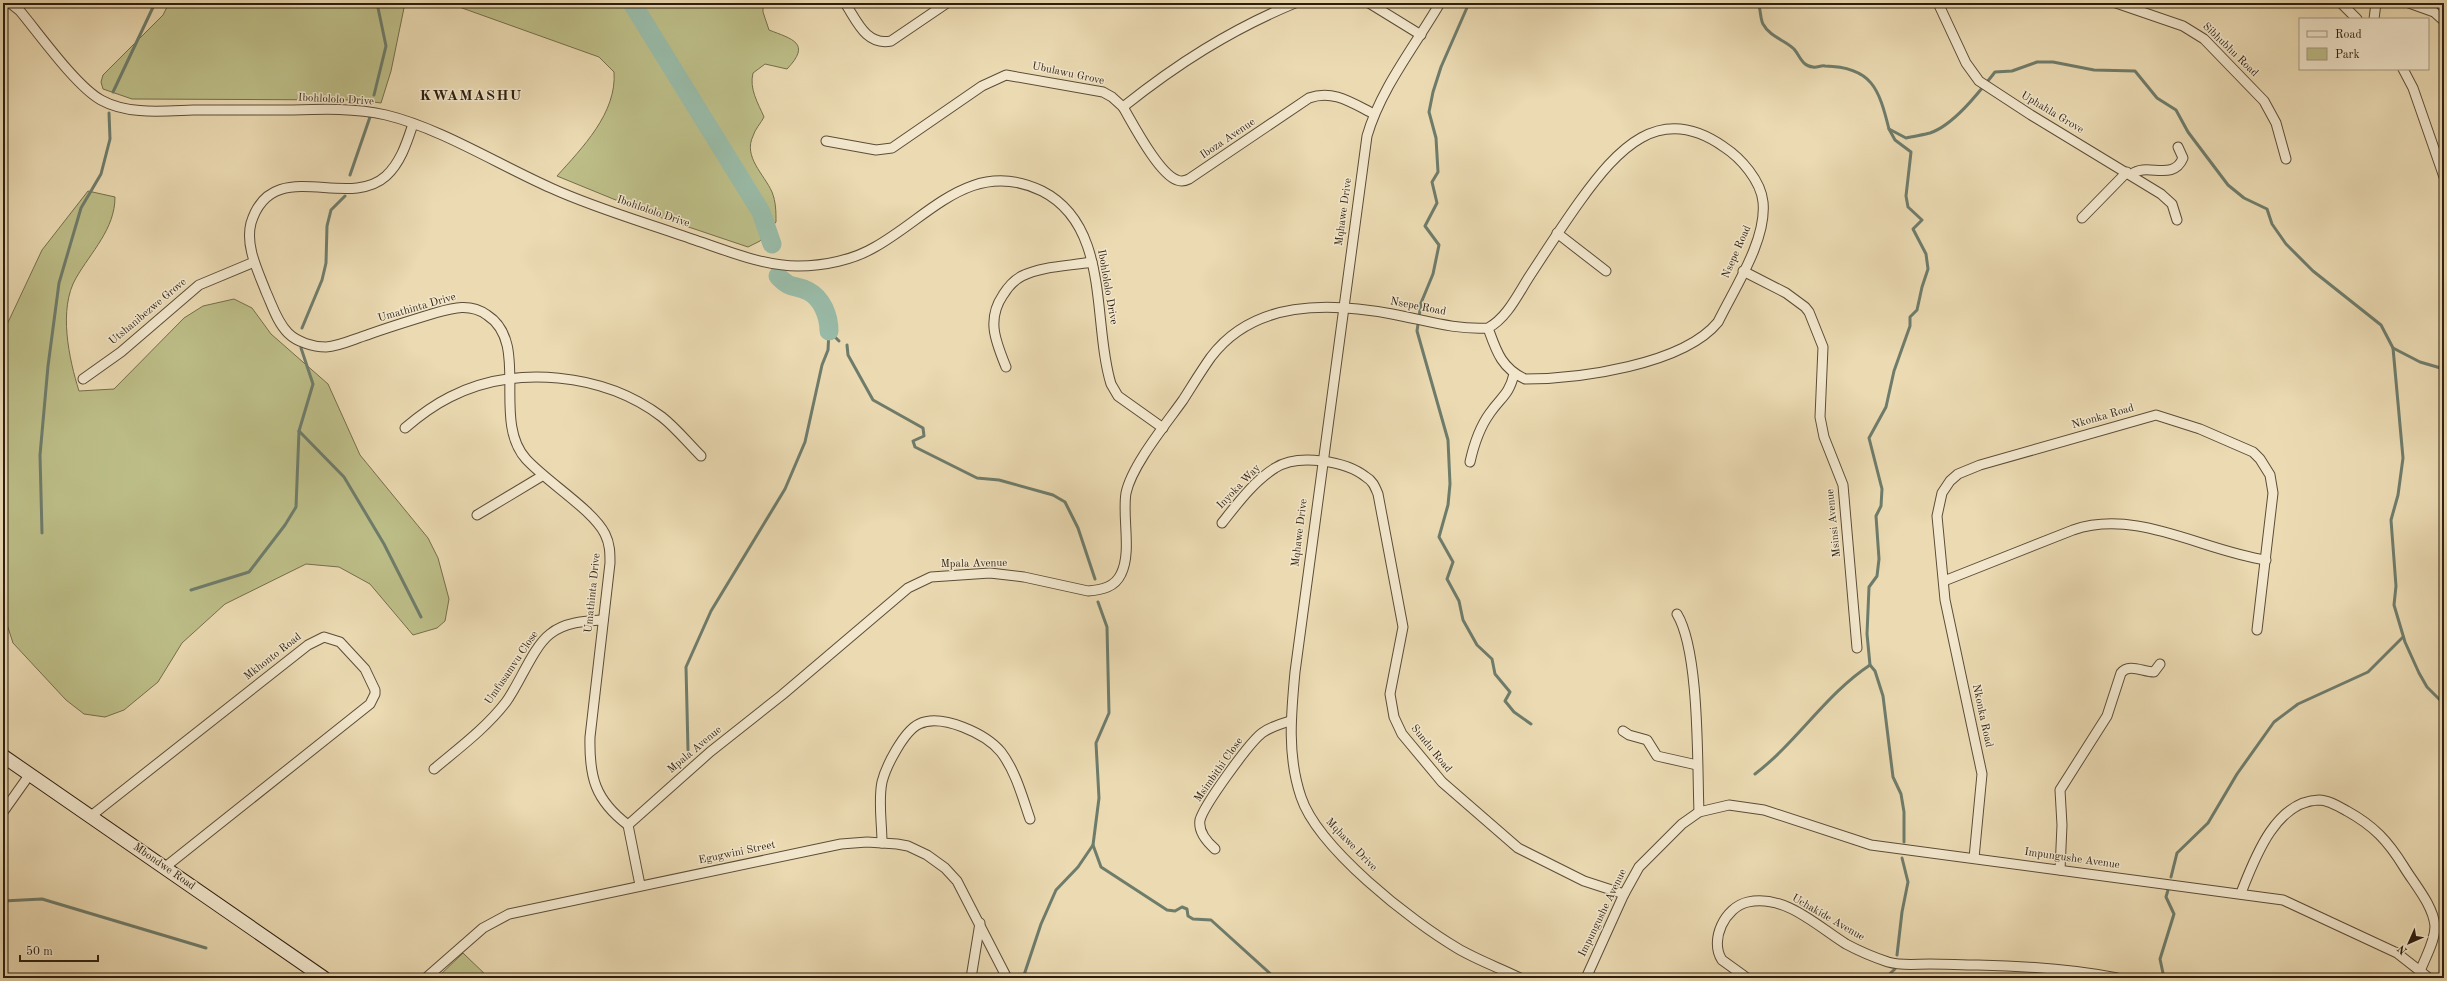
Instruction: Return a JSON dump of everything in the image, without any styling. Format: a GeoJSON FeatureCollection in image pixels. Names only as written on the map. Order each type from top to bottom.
{"type":"FeatureCollection","features":[{"type":"Feature","properties":{"kind":"street","name":"Ibohlololo Drive"},"geometry":{"type":"LineString","coordinates":[[10,3],[20,11],[92,94],[115,106],[148,111],[342,110],[386,115],[413,124],[554,189],[758,261],[796,266],[833,262],[854,256],[873,248],[891,237],[954,192],[980,184],[1004,181],[1024,184],[1043,192],[1070,213],[1085,238],[1092,262],[1111,384],[1118,396],[1163,428]]}},
{"type":"Feature","properties":{"kind":"street"},"geometry":{"type":"LineString","coordinates":[[845,3],[865,33],[872,40],[885,42],[891,41],[947,3]]}},
{"type":"Feature","properties":{"kind":"street"},"geometry":{"type":"LineString","coordinates":[[1123,107],[1195,53],[1236,30],[1295,3]]}},
{"type":"Feature","properties":{"kind":"street"},"geometry":{"type":"LineString","coordinates":[[1369,3],[1421,35]]}},
{"type":"Feature","properties":{"kind":"street","name":"Mqhawe Drive"},"geometry":{"type":"LineString","coordinates":[[1440,3],[1374,114],[1367,136],[1322,462],[1290,721],[1292,758],[1300,796],[1310,818],[1319,832],[1387,897],[1426,928],[1459,950],[1520,978]]}},
{"type":"Feature","properties":{"kind":"street","name":"Uphahla Grove"},"geometry":{"type":"LineString","coordinates":[[1938,3],[1966,63],[1979,80],[1989,88],[2130,173],[2172,204],[2177,220]]}},
{"type":"Feature","properties":{"kind":"street","name":"Sibhubhu Road"},"geometry":{"type":"LineString","coordinates":[[2116,3],[2183,26],[2204,38],[2264,101],[2276,123],[2286,160]]}},
{"type":"Feature","properties":{"kind":"street"},"geometry":{"type":"LineString","coordinates":[[2342,3],[2356,18]]}},
{"type":"Feature","properties":{"kind":"street"},"geometry":{"type":"LineString","coordinates":[[2374,18],[2376,3]]}},
{"type":"Feature","properties":{"kind":"street"},"geometry":{"type":"LineString","coordinates":[[2409,3],[2434,12],[2444,21]]}},
{"type":"Feature","properties":{"kind":"street"},"geometry":{"type":"LineString","coordinates":[[2403,70],[2413,88],[2444,177]]}},
{"type":"Feature","properties":{"kind":"street","name":"Ubulawu Grove"},"geometry":{"type":"LineString","coordinates":[[826,141],[876,150],[892,148],[982,86],[1006,75],[1103,92],[1112,97],[1123,107]]}},
{"type":"Feature","properties":{"kind":"street","name":"Iboza Avenue"},"geometry":{"type":"LineString","coordinates":[[1123,107],[1163,169],[1176,180],[1182,181],[1189,180],[1309,98],[1329,94],[1340,97],[1374,114]]}},
{"type":"Feature","properties":{"kind":"street","name":"Umathinta Drive"},"geometry":{"type":"LineString","coordinates":[[413,124],[398,162],[385,177],[372,185],[356,189],[294,186],[281,190],[268,198],[258,209],[251,224],[250,240],[254,262],[279,320],[287,332],[300,341],[317,346],[334,345],[453,308],[471,308],[487,314],[502,331],[508,350],[510,419],[514,441],[522,454],[542,476],[595,520],[608,539],[610,563],[590,737],[590,762],[601,798],[616,815],[628,825]]}},
{"type":"Feature","properties":{"kind":"street","name":"Nsepe Road"},"geometry":{"type":"LineString","coordinates":[[1343,309],[1375,311],[1433,324],[1488,328],[1494,324],[1506,310],[1557,233],[1604,168],[1622,149],[1650,132],[1664,129],[1690,130],[1715,140],[1729,150],[1745,165],[1757,184],[1763,201],[1763,223],[1743,271],[1718,322],[1709,333],[1697,342],[1669,355],[1633,366],[1536,379],[1525,379],[1514,374]]}},
{"type":"Feature","properties":{"kind":"street"},"geometry":{"type":"LineString","coordinates":[[2082,218],[2130,173],[2143,169],[2158,172],[2172,170],[2181,162],[2183,158],[2178,147]]}},
{"type":"Feature","properties":{"kind":"street"},"geometry":{"type":"LineString","coordinates":[[1557,233],[1606,271]]}},
{"type":"Feature","properties":{"kind":"street","name":"Utshanibezwe Grove"},"geometry":{"type":"LineString","coordinates":[[83,379],[127,347],[200,285],[254,262]]}},
{"type":"Feature","properties":{"kind":"street"},"geometry":{"type":"LineString","coordinates":[[1006,367],[995,340],[993,326],[993,314],[1005,291],[1022,276],[1036,271],[1092,262]]}},
{"type":"Feature","properties":{"kind":"street","name":"Msinsi Avenue"},"geometry":{"type":"LineString","coordinates":[[1743,271],[1786,292],[1805,307],[1809,312],[1823,347],[1820,417],[1824,437],[1843,485],[1857,648]]}},
{"type":"Feature","properties":{"kind":"street","name":"Mpala Avenue"},"geometry":{"type":"LineString","coordinates":[[628,825],[710,752],[782,695],[908,588],[920,582],[944,575],[990,573],[1024,576],[1088,591],[1097,590],[1112,584],[1119,578],[1124,565],[1126,492],[1134,472],[1213,356],[1238,332],[1274,313],[1295,308],[1343,309]]}},
{"type":"Feature","properties":{"kind":"street"},"geometry":{"type":"LineString","coordinates":[[1470,462],[1481,426],[1508,393],[1514,374],[1505,365],[1488,328]]}},
{"type":"Feature","properties":{"kind":"street"},"geometry":{"type":"LineString","coordinates":[[405,428],[451,396],[509,378],[546,378],[586,382],[626,395],[662,417],[701,456]]}},
{"type":"Feature","properties":{"kind":"street","name":"Nkonka Road"},"geometry":{"type":"LineString","coordinates":[[1974,858],[1982,774],[1949,624],[1937,516],[1942,493],[1950,481],[1958,474],[1980,465],[2156,416],[2200,429],[2252,452],[2260,459],[2270,475],[2273,493],[2257,630]]}},
{"type":"Feature","properties":{"kind":"street","name":"Inyoka Way"},"geometry":{"type":"LineString","coordinates":[[1222,523],[1240,501],[1276,467],[1293,461],[1322,462]]}},
{"type":"Feature","properties":{"kind":"street","name":"Sundu Road"},"geometry":{"type":"LineString","coordinates":[[1322,462],[1346,466],[1360,472],[1374,485],[1378,494],[1403,627],[1390,694],[1394,717],[1402,734],[1442,782],[1518,848],[1584,881],[1624,894]]}},
{"type":"Feature","properties":{"kind":"street"},"geometry":{"type":"LineString","coordinates":[[477,515],[542,476]]}},
{"type":"Feature","properties":{"kind":"street"},"geometry":{"type":"LineString","coordinates":[[1944,581],[2084,526],[2107,524],[2126,524],[2147,528],[2240,556],[2266,560]]}},
{"type":"Feature","properties":{"kind":"street"},"geometry":{"type":"LineString","coordinates":[[1677,614],[1683,624],[1687,641],[1695,710],[1698,812]]}},
{"type":"Feature","properties":{"kind":"street","name":"Umfusamvu Close"},"geometry":{"type":"LineString","coordinates":[[434,769],[494,716],[518,685],[532,657],[547,637],[567,625],[603,620]]}},
{"type":"Feature","properties":{"kind":"street","name":"Mkhonto Road"},"geometry":{"type":"LineString","coordinates":[[91,816],[308,645],[324,637],[340,642],[365,669],[374,685],[375,694],[370,704],[164,868]]}},
{"type":"Feature","properties":{"kind":"street"},"geometry":{"type":"LineString","coordinates":[[2060,870],[2062,826],[2060,790],[2107,716],[2121,673],[2126,669],[2139,669],[2154,672],[2160,664]]}},
{"type":"Feature","properties":{"kind":"street"},"geometry":{"type":"LineString","coordinates":[[882,843],[883,778],[907,734],[916,726],[928,721],[972,730],[991,742],[1007,761],[1014,775],[1030,819]]}},
{"type":"Feature","properties":{"kind":"street","name":"Msimbithi Close"},"geometry":{"type":"LineString","coordinates":[[1215,849],[1204,838],[1200,825],[1200,820],[1209,803],[1256,739],[1276,725],[1290,721]]}},
{"type":"Feature","properties":{"kind":"street"},"geometry":{"type":"LineString","coordinates":[[1623,730],[1630,735],[1647,740],[1655,754],[1662,758],[1697,765]]}},
{"type":"Feature","properties":{"kind":"street","name":"Mbondwe Road"},"geometry":{"type":"LineString","coordinates":[[3,756],[324,978]]}},
{"type":"Feature","properties":{"kind":"street"},"geometry":{"type":"LineString","coordinates":[[3,812],[30,774]]}},
{"type":"Feature","properties":{"kind":"street"},"geometry":{"type":"LineString","coordinates":[[2241,893],[2263,845],[2283,816],[2306,803],[2320,800],[2328,802],[2369,824],[2388,842],[2429,906],[2433,919],[2434,931],[2421,970]]}},
{"type":"Feature","properties":{"kind":"street","name":"Impungushe Avenue"},"geometry":{"type":"LineString","coordinates":[[1586,978],[1624,894],[1639,867],[1682,824],[1698,812],[1719,807],[1741,805],[1779,814],[1856,842],[2284,900],[2297,904],[2397,953],[2421,970],[2429,978]]}},
{"type":"Feature","properties":{"kind":"street"},"geometry":{"type":"LineString","coordinates":[[628,825],[640,885]]}},
{"type":"Feature","properties":{"kind":"street","name":"Egugwini Street"},"geometry":{"type":"LineString","coordinates":[[426,978],[483,928],[496,919],[518,911],[841,844],[882,843],[914,848],[945,868],[957,881],[980,923],[1007,978]]}},
{"type":"Feature","properties":{"kind":"street","name":"Uchakide Avenue"},"geometry":{"type":"LineString","coordinates":[[1747,978],[1722,960],[1717,941],[1723,922],[1732,911],[1748,902],[1759,901],[1779,904],[1792,909],[1847,944],[1889,962],[1902,965],[2004,965],[2094,974],[2117,978]]}},
{"type":"Feature","properties":{"kind":"street"},"geometry":{"type":"LineString","coordinates":[[972,978],[980,923]]}},
{"type":"Feature","properties":{"kind":"green space"},"geometry":{"type":"Polygon","coordinates":[[[169,3],[405,3],[391,71],[381,103],[359,100],[132,99],[103,89],[101,82],[103,75],[163,15],[169,3]]]}},
{"type":"Feature","properties":{"kind":"green space"},"geometry":{"type":"Polygon","coordinates":[[[448,3],[763,3],[763,12],[769,30],[791,39],[796,43],[798,48],[798,53],[787,69],[765,64],[753,73],[752,79],[753,90],[764,117],[754,133],[751,151],[756,165],[772,192],[775,203],[776,222],[760,241],[748,247],[650,214],[557,176],[587,142],[604,116],[610,102],[614,72],[599,57],[448,3]]]}},
{"type":"Feature","properties":{"kind":"green space"},"geometry":{"type":"Polygon","coordinates":[[[88,191],[115,197],[114,209],[107,230],[76,278],[67,304],[66,319],[69,349],[79,391],[114,389],[184,318],[203,306],[234,299],[252,308],[271,334],[328,384],[360,455],[428,538],[438,558],[449,599],[445,621],[437,628],[413,635],[370,584],[339,567],[306,564],[225,604],[182,643],[158,682],[124,710],[105,717],[84,714],[66,700],[13,643],[3,612],[3,333],[42,250],[88,191]]]}},
{"type":"Feature","properties":{"kind":"green space"},"geometry":{"type":"Polygon","coordinates":[[[463,953],[489,978],[437,978],[463,953]]]}},
{"type":"Feature","properties":{"kind":"waterway"},"geometry":{"type":"LineString","coordinates":[[113,92],[155,3]]}},
{"type":"Feature","properties":{"kind":"waterway"},"geometry":{"type":"LineString","coordinates":[[374,95],[386,46],[377,3]]}},
{"type":"Feature","properties":{"kind":"waterway"},"geometry":{"type":"LineString","coordinates":[[632,3],[761,212],[772,244]]}},
{"type":"Feature","properties":{"kind":"waterway"},"geometry":{"type":"LineString","coordinates":[[1469,3],[1441,67],[1433,92],[1429,112],[1436,138],[1438,172],[1432,182],[1437,203],[1425,226],[1439,245],[1433,274],[1421,303],[1417,331],[1448,440],[1450,484],[1448,505],[1439,537],[1453,562],[1447,579],[1459,601],[1463,620],[1477,645],[1492,659],[1495,674],[1510,692],[1505,701],[1514,712],[1531,724]]}},
{"type":"Feature","properties":{"kind":"waterway"},"geometry":{"type":"LineString","coordinates":[[1758,3],[1762,22],[1766,28],[1794,49],[1806,65],[1814,67],[1841,67],[1863,76],[1871,83],[1881,102],[1889,129],[1906,138],[1930,133],[1948,123],[1966,107],[1995,72],[2012,71],[2037,62],[2053,62],[2094,70],[2135,71],[2157,98],[2176,110],[2188,132],[2228,185],[2244,198],[2267,209],[2272,224],[2286,244],[2313,271],[2381,325],[2393,348],[2403,458],[2398,495],[2391,520],[2396,586],[2394,605],[2405,642],[2419,673],[2427,687],[2444,704]]}},
{"type":"Feature","properties":{"kind":"waterway"},"geometry":{"type":"LineString","coordinates":[[42,533],[40,455],[48,366],[59,283],[81,208],[101,174],[110,139],[109,113]]}},
{"type":"Feature","properties":{"kind":"waterway"},"geometry":{"type":"LineString","coordinates":[[350,175],[370,117]]}},
{"type":"Feature","properties":{"kind":"waterway"},"geometry":{"type":"LineString","coordinates":[[1889,129],[1895,140],[1911,152],[1906,196],[1908,207],[1922,220],[1913,229],[1926,254],[1928,269],[1917,310],[1910,317],[1910,326],[1894,371],[1886,407],[1869,438],[1882,489],[1881,506],[1876,516],[1879,559],[1877,576],[1869,587],[1867,634],[1870,665],[1875,671],[1883,696],[1893,777],[1901,794],[1904,812],[1904,842]]}},
{"type":"Feature","properties":{"kind":"waterway"},"geometry":{"type":"LineString","coordinates":[[302,328],[322,280],[326,263],[327,226],[331,210],[345,196]]}},
{"type":"Feature","properties":{"kind":"waterway"},"geometry":{"type":"LineString","coordinates":[[778,276],[786,283],[808,291],[817,298],[824,308],[828,319],[829,331]]}},
{"type":"Feature","properties":{"kind":"waterway"},"geometry":{"type":"LineString","coordinates":[[829,331],[839,341]]}},
{"type":"Feature","properties":{"kind":"waterway"},"geometry":{"type":"LineString","coordinates":[[688,750],[686,667],[711,611],[785,489],[805,442],[822,365],[828,350],[829,331]]}},
{"type":"Feature","properties":{"kind":"waterway"},"geometry":{"type":"LineString","coordinates":[[847,345],[848,355],[873,400],[923,428],[924,436],[913,441],[915,447],[977,478],[999,480],[1053,495],[1065,502],[1078,528],[1095,579]]}},
{"type":"Feature","properties":{"kind":"waterway"},"geometry":{"type":"LineString","coordinates":[[191,590],[249,572],[285,525],[296,507],[299,431],[313,384],[301,348]]}},
{"type":"Feature","properties":{"kind":"waterway"},"geometry":{"type":"LineString","coordinates":[[2393,348],[2420,362],[2444,369]]}},
{"type":"Feature","properties":{"kind":"waterway"},"geometry":{"type":"LineString","coordinates":[[299,431],[344,477],[384,544],[421,617]]}},
{"type":"Feature","properties":{"kind":"waterway"},"geometry":{"type":"LineString","coordinates":[[1098,602],[1107,627],[1109,713],[1096,743],[1099,798],[1093,845],[1101,867],[1167,910],[1175,911],[1182,907],[1187,909],[1188,916],[1193,919],[1211,920],[1275,978]]}},
{"type":"Feature","properties":{"kind":"waterway"},"geometry":{"type":"LineString","coordinates":[[2171,877],[2177,853],[2208,823],[2237,774],[2274,722],[2298,704],[2368,672],[2403,637]]}},
{"type":"Feature","properties":{"kind":"waterway"},"geometry":{"type":"LineString","coordinates":[[1755,774],[1784,748],[1839,690],[1870,665]]}},
{"type":"Feature","properties":{"kind":"waterway"},"geometry":{"type":"LineString","coordinates":[[1023,978],[1041,924],[1056,890],[1078,867],[1093,845]]}},
{"type":"Feature","properties":{"kind":"waterway"},"geometry":{"type":"LineString","coordinates":[[1897,955],[1902,912],[1908,882],[1902,858]]}},
{"type":"Feature","properties":{"kind":"waterway"},"geometry":{"type":"LineString","coordinates":[[2164,978],[2160,959],[2174,914],[2166,897],[2168,890]]}},
{"type":"Feature","properties":{"kind":"waterway"},"geometry":{"type":"LineString","coordinates":[[3,901],[42,899],[206,948]]}},
{"type":"Feature","properties":{"kind":"waterway"},"geometry":{"type":"LineString","coordinates":[[1885,978],[1895,969]]}},
{"type":"Feature","properties":{"kind":"district","name":"KWAMASHU"},"geometry":{"type":"Point","coordinates":[471,96]}}]}
